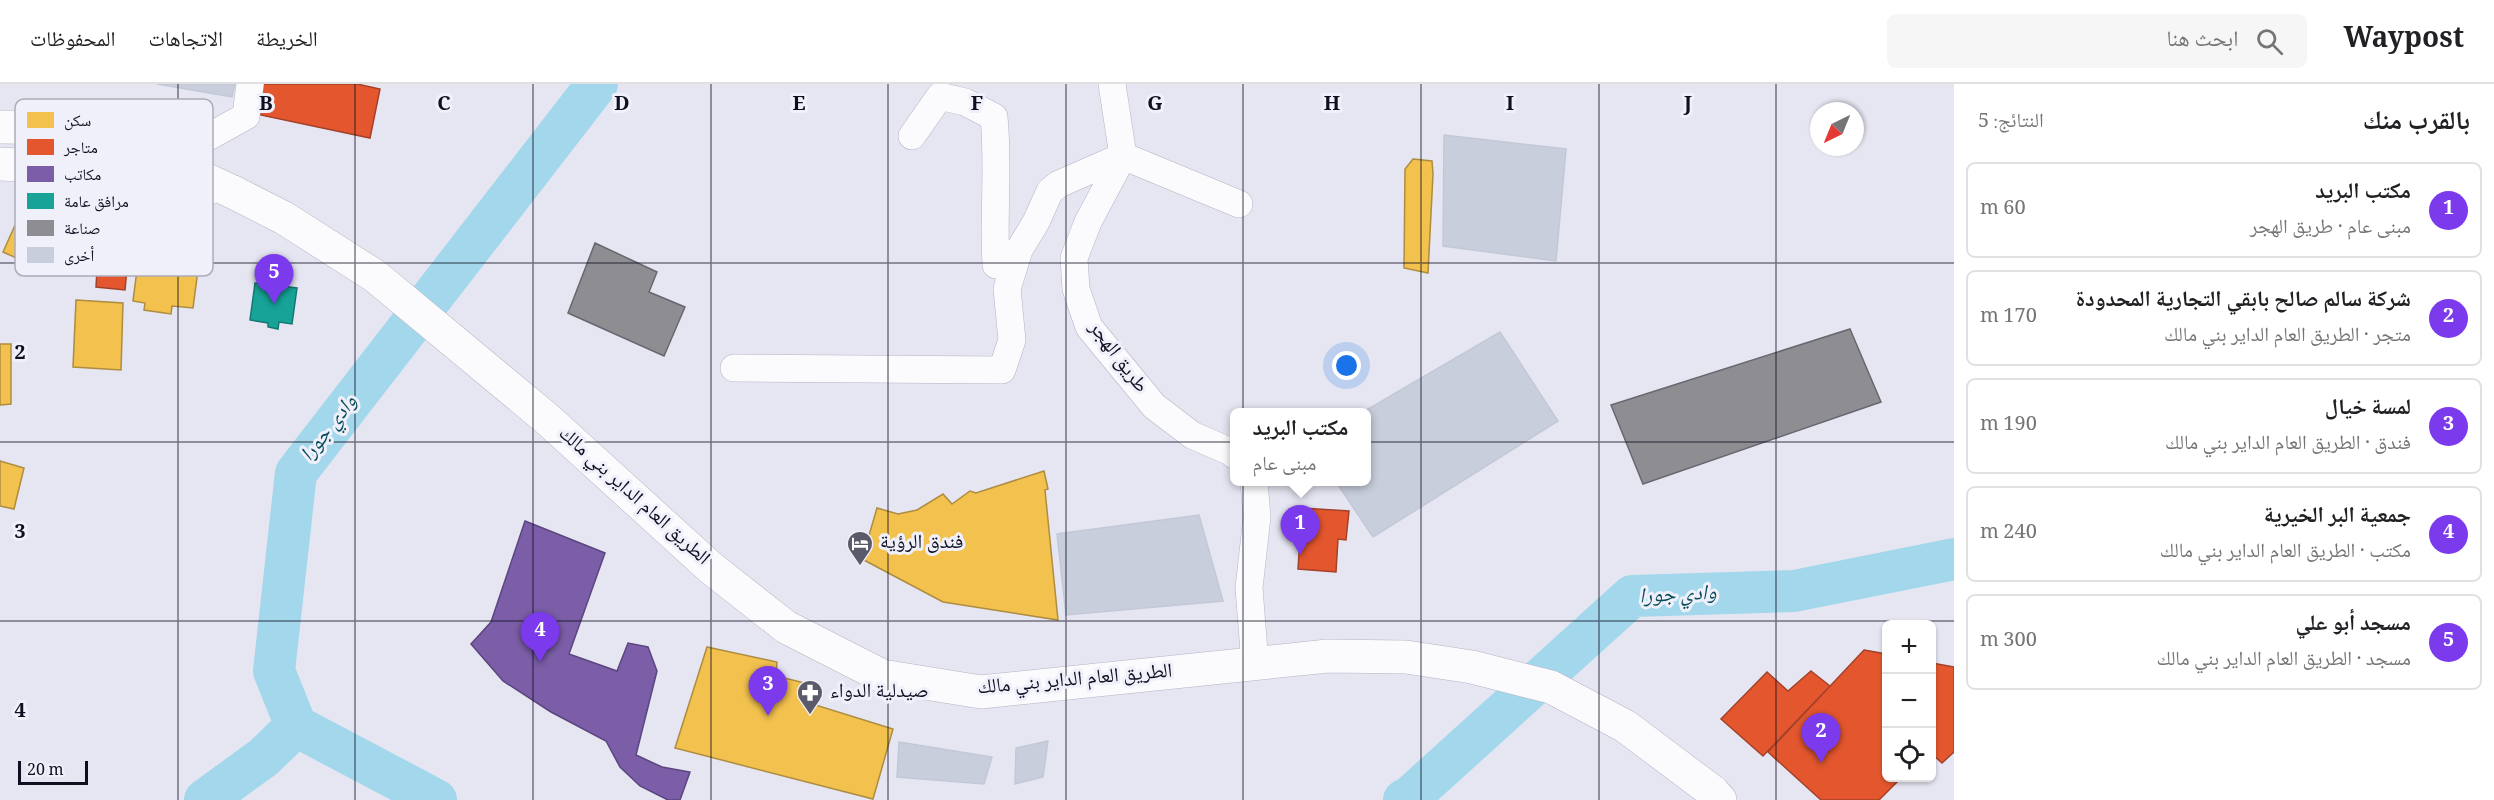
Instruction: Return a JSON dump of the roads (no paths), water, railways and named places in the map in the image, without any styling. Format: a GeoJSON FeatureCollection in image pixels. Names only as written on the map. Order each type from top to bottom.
{"type":"FeatureCollection","features":[{"type":"Feature","properties":{"kind":"main road","name":"الطريق العام الداير بني مالك"},"geometry":{"type":"LineString","coordinates":[[0,127],[15,127]]}},
{"type":"Feature","properties":{"kind":"main road"},"geometry":{"type":"LineString","coordinates":[[0,164],[15,165]]}},
{"type":"Feature","properties":{"kind":"main road","name":"الطريق العام الداير بني مالك"},"geometry":{"type":"LineString","coordinates":[[213,183],[284,218],[375,276],[546,418],[711,568],[786,627],[882,676],[981,692],[1255,666],[1328,656],[1406,657],[1472,667],[1551,687],[1625,726],[1716,796]]}},
{"type":"Feature","properties":{"kind":"main road"},"geometry":{"type":"LineString","coordinates":[[213,190],[233,192]]}},
{"type":"Feature","properties":{"kind":"street"},"geometry":{"type":"LineString","coordinates":[[213,134],[246,116],[250,84]]}},
{"type":"Feature","properties":{"kind":"street"},"geometry":{"type":"LineString","coordinates":[[1112,84],[1123,156]]}},
{"type":"Feature","properties":{"kind":"street"},"geometry":{"type":"LineString","coordinates":[[912,136],[940,96],[965,102],[994,117],[998,152],[994,196],[996,265],[1019,250]]}},
{"type":"Feature","properties":{"kind":"street"},"geometry":{"type":"LineString","coordinates":[[734,368],[1002,370],[1012,340],[1007,289],[1019,250],[1036,222],[1050,191],[1059,184],[1123,156],[1239,204]]}},
{"type":"Feature","properties":{"kind":"street","name":"طريق الهجر"},"geometry":{"type":"LineString","coordinates":[[1123,156],[1088,222],[1074,258],[1076,289],[1089,327],[1154,406],[1192,435],[1230,452]]}},
{"type":"Feature","properties":{"kind":"street"},"geometry":{"type":"LineString","coordinates":[[1254,486],[1257,517],[1249,588],[1255,666]]}},
{"type":"Feature","properties":{"kind":"waterway","name":"وادي جورا"},"geometry":{"type":"LineString","coordinates":[[436,800],[296,726],[274,671],[296,473],[597,84]]}},
{"type":"Feature","properties":{"kind":"waterway","name":"وادي جورا"},"geometry":{"type":"LineString","coordinates":[[1404,800],[1632,596],[1794,591],[1954,559]]}},
{"type":"Feature","properties":{"kind":"waterway"},"geometry":{"type":"LineString","coordinates":[[205,800],[264,757],[296,726]]}},
{"type":"Feature","properties":{"kind":"place","name":"مسجد أبو علي"},"geometry":{"type":"Point","coordinates":[274,304]}},
{"type":"Feature","properties":{"kind":"place","name":"مكتب البريد"},"geometry":{"type":"Point","coordinates":[1300,555]}},
{"type":"Feature","properties":{"kind":"place","name":"فندق الرؤية"},"geometry":{"type":"Point","coordinates":[860,567]}},
{"type":"Feature","properties":{"kind":"place","name":"جمعية البر الخيرية"},"geometry":{"type":"Point","coordinates":[540,662]}},
{"type":"Feature","properties":{"kind":"place","name":"لمسة خيال"},"geometry":{"type":"Point","coordinates":[768,716]}},
{"type":"Feature","properties":{"kind":"place","name":"صيدلية الدواء"},"geometry":{"type":"Point","coordinates":[810,716]}},
{"type":"Feature","properties":{"kind":"place","name":"شركة سالم صالح بابقي التجارية المحدودة"},"geometry":{"type":"Point","coordinates":[1821,763]}}]}
